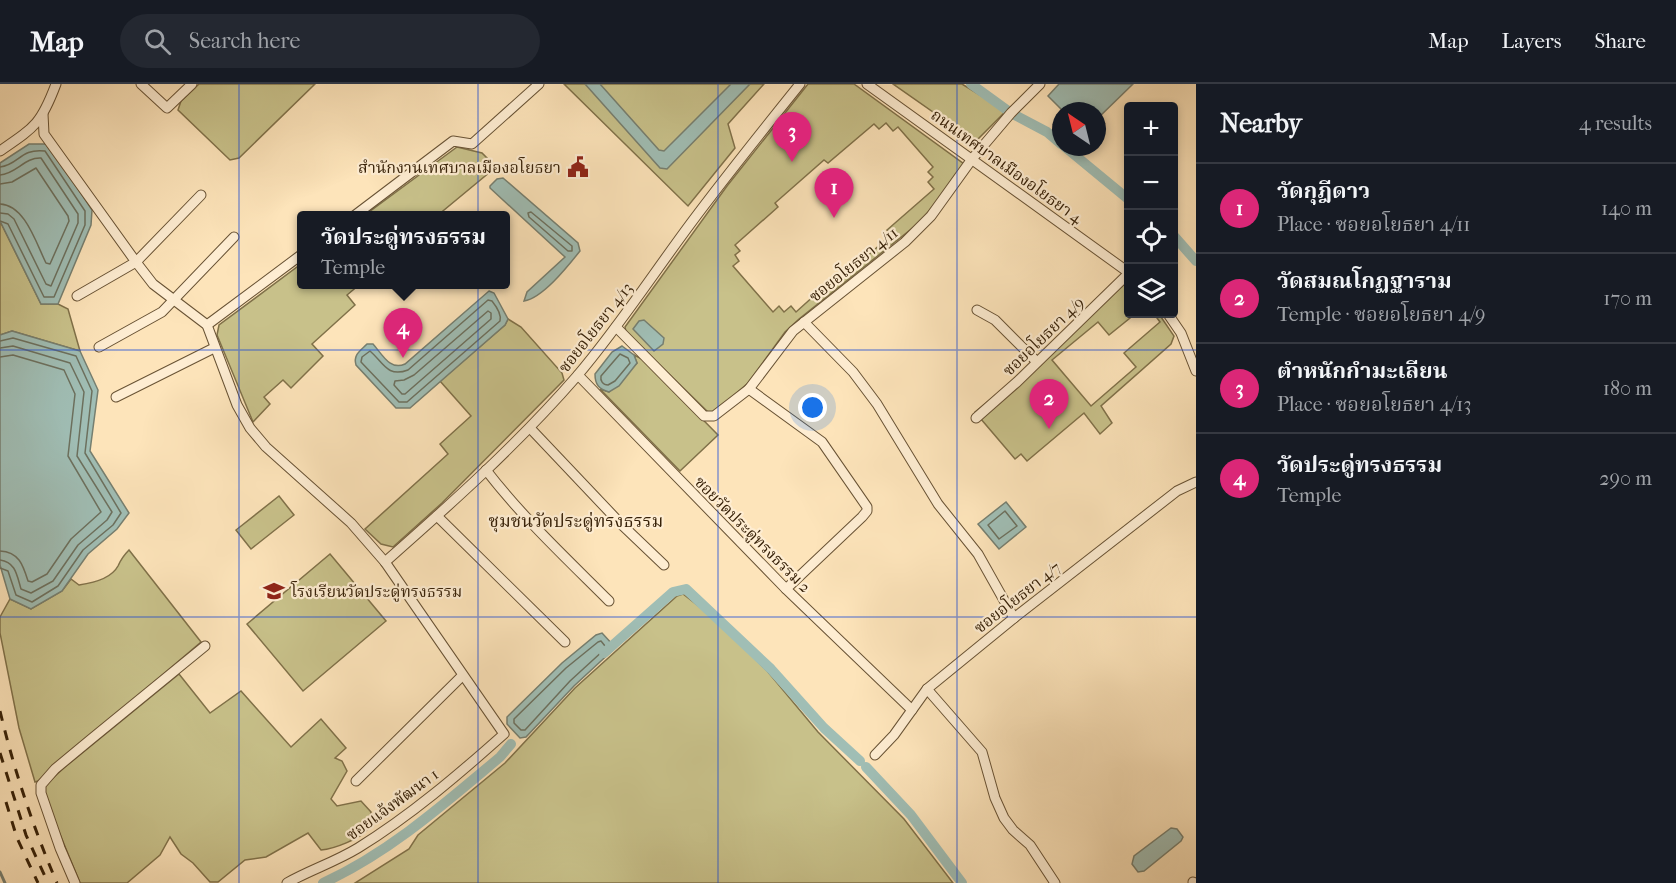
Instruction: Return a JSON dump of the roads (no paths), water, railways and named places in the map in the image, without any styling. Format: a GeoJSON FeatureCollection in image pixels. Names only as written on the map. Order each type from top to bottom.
{"type":"FeatureCollection","features":[{"type":"Feature","properties":{"kind":"street"},"geometry":{"type":"LineString","coordinates":[[0,151],[28,132],[43,114],[56,84]]}},
{"type":"Feature","properties":{"kind":"street"},"geometry":{"type":"LineString","coordinates":[[141,84],[167,108],[192,84]]}},
{"type":"Feature","properties":{"kind":"street"},"geometry":{"type":"LineString","coordinates":[[361,211],[453,141],[472,144],[538,84]]}},
{"type":"Feature","properties":{"kind":"street","name":"ซอยอโยธยา 4/13"},"geometry":{"type":"LineString","coordinates":[[385,562],[486,471],[530,428],[578,375],[616,327],[691,222],[800,84]]}},
{"type":"Feature","properties":{"kind":"street","name":"ถนนเทศบาลเมืองอโยธยา 4"},"geometry":{"type":"LineString","coordinates":[[867,84],[1124,270]]}},
{"type":"Feature","properties":{"kind":"street","name":"ซอยอโยธยา 4/11"},"geometry":{"type":"LineString","coordinates":[[616,327],[704,416],[714,416],[749,389],[782,343],[804,322],[904,242],[931,216],[972,159],[1011,113],[1040,84]]}},
{"type":"Feature","properties":{"kind":"street"},"geometry":{"type":"LineString","coordinates":[[43,114],[44,134],[153,284],[207,325],[237,405],[250,428],[266,447],[351,523],[385,562],[462,676],[356,781]]}},
{"type":"Feature","properties":{"kind":"street"},"geometry":{"type":"LineString","coordinates":[[28,132],[44,134]]}},
{"type":"Feature","properties":{"kind":"street"},"geometry":{"type":"LineString","coordinates":[[77,296],[136,262],[201,195]]}},
{"type":"Feature","properties":{"kind":"street"},"geometry":{"type":"LineString","coordinates":[[99,347],[162,312],[234,237]]}},
{"type":"Feature","properties":{"kind":"street"},"geometry":{"type":"LineString","coordinates":[[207,325],[297,258]]}},
{"type":"Feature","properties":{"kind":"street","name":"ซอยอโยธยา 4/9"},"geometry":{"type":"LineString","coordinates":[[976,418],[996,402],[1124,277]]}},
{"type":"Feature","properties":{"kind":"street"},"geometry":{"type":"LineString","coordinates":[[977,310],[995,320],[1037,362]]}},
{"type":"Feature","properties":{"kind":"street"},"geometry":{"type":"LineString","coordinates":[[1171,318],[1181,333],[1196,371]]}},
{"type":"Feature","properties":{"kind":"street"},"geometry":{"type":"LineString","coordinates":[[804,322],[853,372],[877,404],[938,504],[978,554],[1014,618]]}},
{"type":"Feature","properties":{"kind":"street"},"geometry":{"type":"LineString","coordinates":[[116,397],[214,348]]}},
{"type":"Feature","properties":{"kind":"street","name":"ซอยวัดประดู่ทรงธรรม 2"},"geometry":{"type":"LineString","coordinates":[[578,375],[786,589],[912,710]]}},
{"type":"Feature","properties":{"kind":"street"},"geometry":{"type":"LineString","coordinates":[[749,389],[822,442],[867,507],[862,517],[786,589]]}},
{"type":"Feature","properties":{"kind":"street"},"geometry":{"type":"LineString","coordinates":[[530,428],[664,565]]}},
{"type":"Feature","properties":{"kind":"street"},"geometry":{"type":"LineString","coordinates":[[486,471],[532,524],[609,601]]}},
{"type":"Feature","properties":{"kind":"street","name":"ซอยอโยธยา 4/7"},"geometry":{"type":"LineString","coordinates":[[875,755],[894,735],[927,689],[1177,491],[1196,482]]}},
{"type":"Feature","properties":{"kind":"street"},"geometry":{"type":"LineString","coordinates":[[437,516],[565,642]]}},
{"type":"Feature","properties":{"kind":"street"},"geometry":{"type":"LineString","coordinates":[[75,883],[56,837],[41,793],[41,785],[55,769],[205,646]]}},
{"type":"Feature","properties":{"kind":"street","name":"ซอยแจ้งพัฒนา 1"},"geometry":{"type":"LineString","coordinates":[[287,883],[358,848],[459,774],[504,734],[462,676]]}},
{"type":"Feature","properties":{"kind":"street"},"geometry":{"type":"LineString","coordinates":[[927,689],[982,752],[995,798],[1004,818],[1013,830],[1030,845],[1055,883]]}},
{"type":"Feature","properties":{"kind":"water"},"geometry":{"type":"Polygon","coordinates":[[[585,84],[600,84],[659,150],[664,151],[731,84],[750,84],[667,169],[660,168],[585,84]]]}},
{"type":"Feature","properties":{"kind":"water"},"geometry":{"type":"Polygon","coordinates":[[[1059,84],[1133,84],[1106,110],[1106,102],[1054,102],[1048,96],[1059,84]]]}},
{"type":"Feature","properties":{"kind":"water"},"geometry":{"type":"Polygon","coordinates":[[[29,144],[49,144],[92,210],[91,225],[58,304],[41,304],[0,221],[0,163],[29,144]]]}},
{"type":"Feature","properties":{"kind":"water"},"geometry":{"type":"Polygon","coordinates":[[[503,178],[578,243],[580,251],[547,288],[524,301],[527,292],[565,257],[490,188],[497,179],[503,178]]]}},
{"type":"Feature","properties":{"kind":"water"},"geometry":{"type":"Polygon","coordinates":[[[489,291],[494,293],[508,319],[505,325],[410,408],[396,408],[356,365],[356,356],[367,344],[373,344],[391,363],[400,366],[405,364],[489,291]]]}},
{"type":"Feature","properties":{"kind":"water"},"geometry":{"type":"Polygon","coordinates":[[[644,320],[664,338],[663,344],[654,351],[633,329],[639,321],[644,320]]]}},
{"type":"Feature","properties":{"kind":"water"},"geometry":{"type":"Polygon","coordinates":[[[12,331],[80,351],[98,390],[90,451],[129,513],[117,529],[88,554],[62,591],[31,609],[10,599],[0,565],[0,335],[12,331]]]}},
{"type":"Feature","properties":{"kind":"water"},"geometry":{"type":"Polygon","coordinates":[[[622,346],[634,355],[637,363],[619,386],[609,392],[598,386],[595,374],[612,352],[622,346]]]}},
{"type":"Feature","properties":{"kind":"water"},"geometry":{"type":"Polygon","coordinates":[[[1006,502],[1026,527],[999,549],[978,524],[1006,502]]]}},
{"type":"Feature","properties":{"kind":"water"},"geometry":{"type":"Polygon","coordinates":[[[602,633],[614,649],[574,686],[526,737],[520,738],[507,724],[507,717],[562,663],[596,635],[602,633]]]}},
{"type":"Feature","properties":{"kind":"water"},"geometry":{"type":"Polygon","coordinates":[[[1171,828],[1177,829],[1183,837],[1181,841],[1144,871],[1138,872],[1132,864],[1134,856],[1171,828]]]}},
{"type":"Feature","properties":{"kind":"waterway"},"geometry":{"type":"LineString","coordinates":[[971,84],[1011,113],[1052,136]]}},
{"type":"Feature","properties":{"kind":"waterway"},"geometry":{"type":"LineString","coordinates":[[1076,156],[1124,196]]}},
{"type":"Feature","properties":{"kind":"waterway"},"geometry":{"type":"LineString","coordinates":[[1178,241],[1196,261]]}},
{"type":"Feature","properties":{"kind":"waterway"},"geometry":{"type":"LineString","coordinates":[[604,653],[673,592],[686,589],[771,669],[824,728],[860,761]]}},
{"type":"Feature","properties":{"kind":"waterway"},"geometry":{"type":"LineString","coordinates":[[323,883],[371,857],[416,826],[500,757],[511,744]]}},
{"type":"Feature","properties":{"kind":"waterway"},"geometry":{"type":"LineString","coordinates":[[866,767],[911,815],[962,883]]}},
{"type":"Feature","properties":{"kind":"waterway"},"geometry":{"type":"LineString","coordinates":[[0,872],[5,883]]}},
{"type":"Feature","properties":{"kind":"railway"},"geometry":{"type":"LineString","coordinates":[[0,711],[25,798],[57,883]]}},
{"type":"Feature","properties":{"kind":"railway"},"geometry":{"type":"LineString","coordinates":[[0,753],[26,835],[48,883]]}},
{"type":"Feature","properties":{"kind":"railway"},"geometry":{"type":"LineString","coordinates":[[6,802],[17,838],[38,883]]}},
{"type":"Feature","properties":{"kind":"place","name":"ตำหนักกำมะเลียน"},"geometry":{"type":"Point","coordinates":[792,162]}},
{"type":"Feature","properties":{"kind":"place","name":"สำนักงานเทศบาลเมืองอโยธยา"},"geometry":{"type":"Point","coordinates":[578,167]}},
{"type":"Feature","properties":{"kind":"place","name":"วัดกุฎีดาว"},"geometry":{"type":"Point","coordinates":[834,218]}},
{"type":"Feature","properties":{"kind":"place","name":"วัดประดู่ทรงธรรม"},"geometry":{"type":"Point","coordinates":[403,358]}},
{"type":"Feature","properties":{"kind":"place","name":"วัดสมณโกฏฐาราม"},"geometry":{"type":"Point","coordinates":[1049,429]}},
{"type":"Feature","properties":{"kind":"place","name":"โรงเรียนวัดประดู่ทรงธรรม"},"geometry":{"type":"Point","coordinates":[274,591]}},
{"type":"Feature","properties":{"kind":"district","name":"ชุมชนวัดประดู่ทรงธรรม"},"geometry":{"type":"Point","coordinates":[576,521]}}]}
